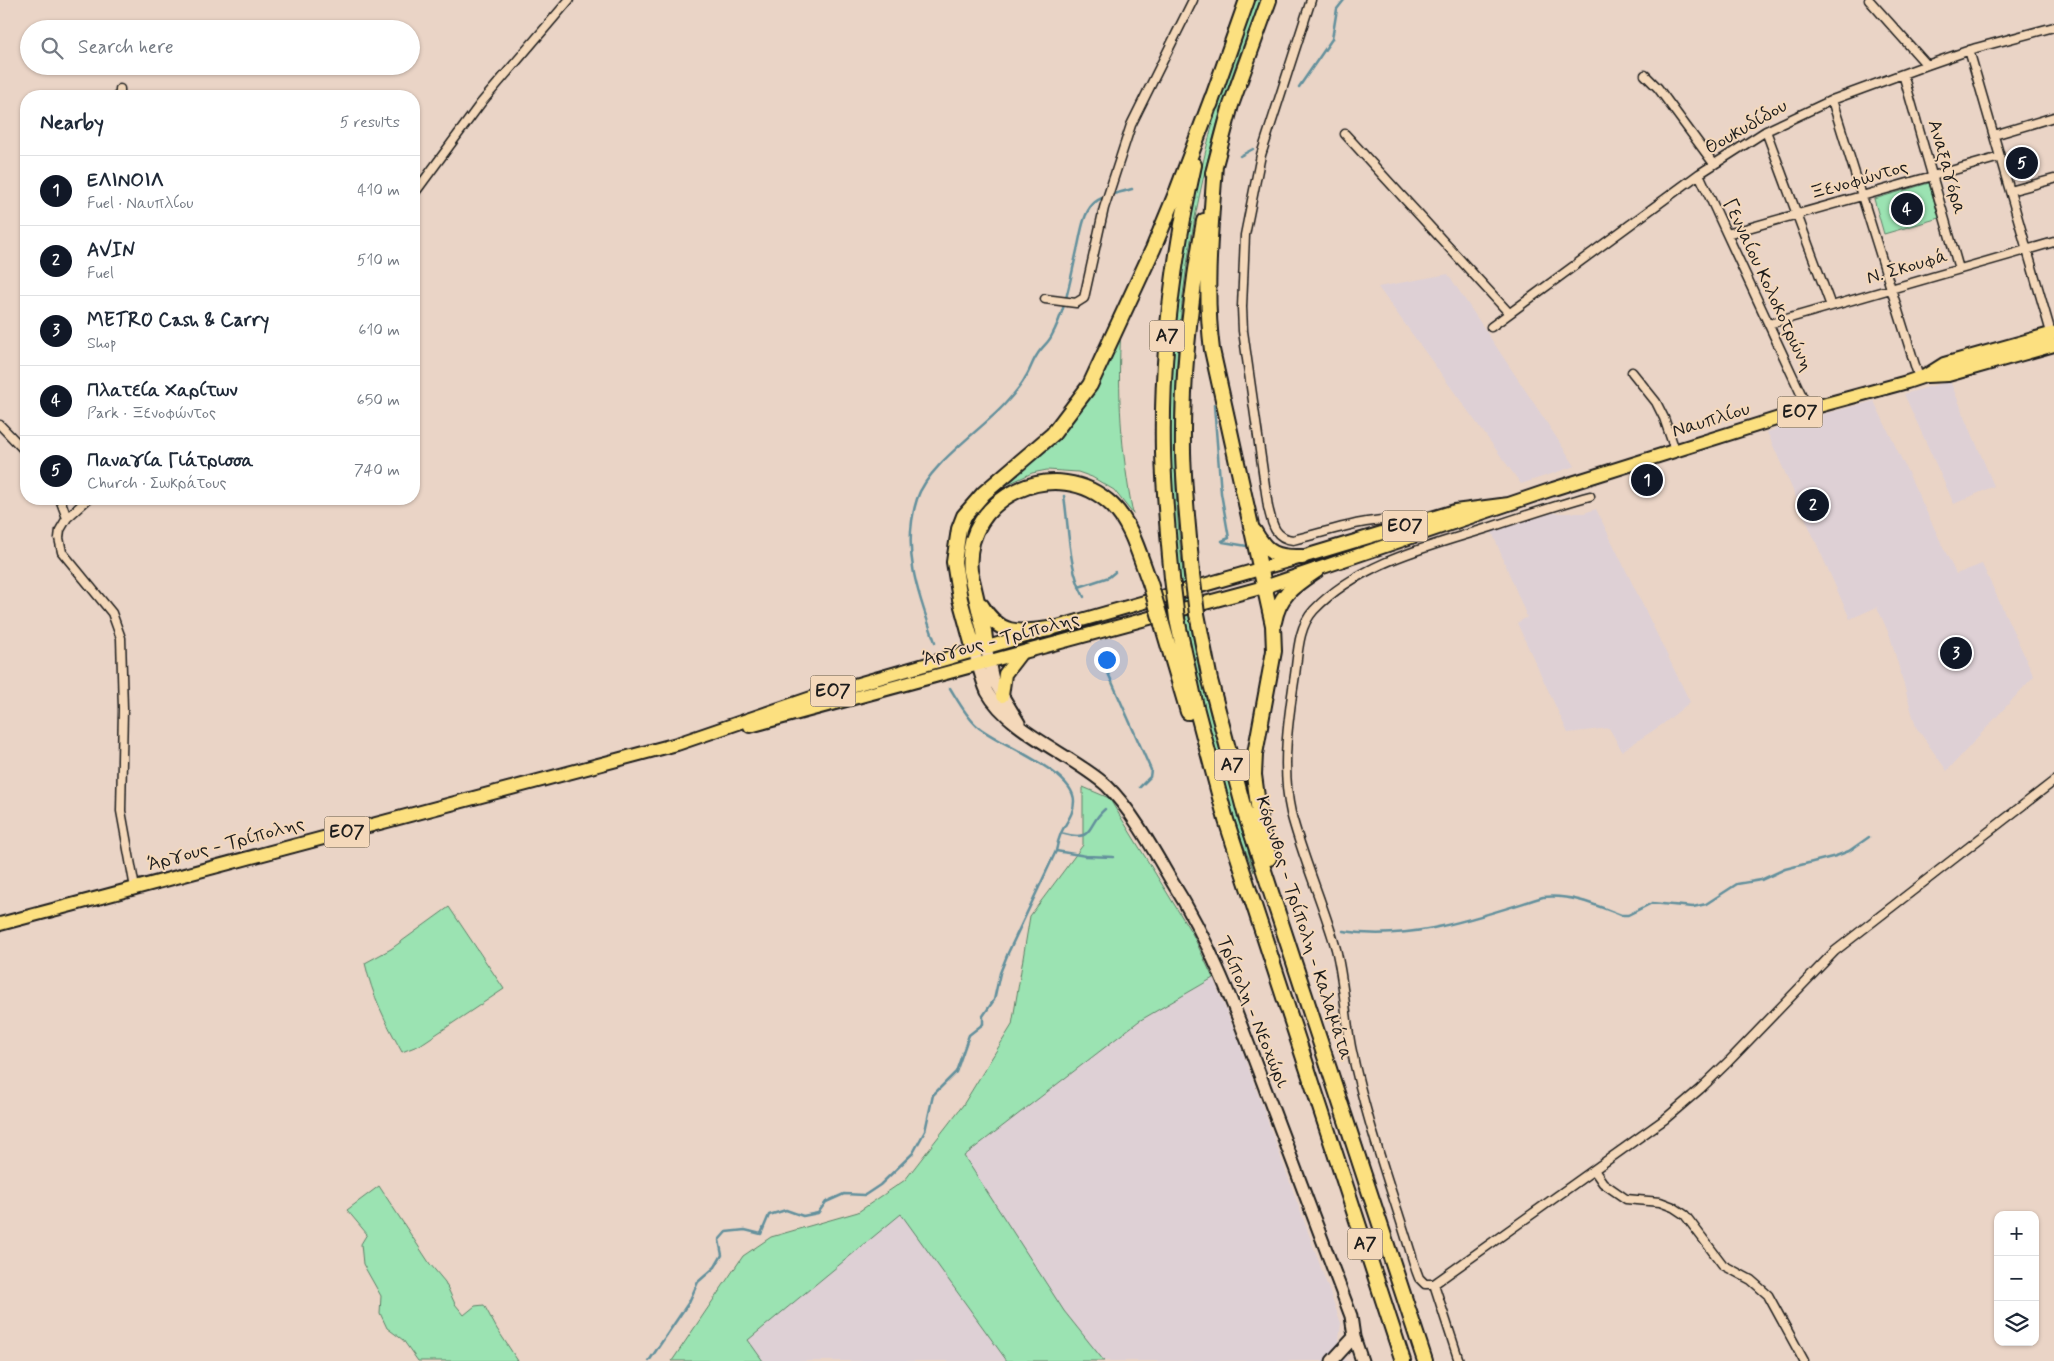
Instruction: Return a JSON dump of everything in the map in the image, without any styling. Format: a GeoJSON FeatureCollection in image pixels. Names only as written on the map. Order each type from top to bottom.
{"type":"FeatureCollection","features":[{"type":"Feature","properties":{"kind":"highway","name":"Κόρινθος - Τρίπολη - Καλαμάτα"},"geometry":{"type":"LineString","coordinates":[[1247,0],[1212,98],[1186,202],[1172,284],[1167,325],[1163,453],[1172,578],[1177,619],[1191,686],[1226,820],[1403,1361]]}},
{"type":"Feature","properties":{"kind":"highway","name":"Κόρινθος - Τρίπολη - Καλαμάτα"},"geometry":{"type":"LineString","coordinates":[[1269,0],[1233,98],[1215,165],[1192,288],[1186,348],[1183,453],[1192,574],[1197,614],[1210,680],[1245,813],[1425,1361]]}},
{"type":"Feature","properties":{"kind":"highway"},"geometry":{"type":"LineString","coordinates":[[980,649],[960,599],[954,562],[959,529],[964,516],[979,498],[1053,434],[1090,385],[1153,249],[1212,98]]}},
{"type":"Feature","properties":{"kind":"highway"},"geometry":{"type":"LineString","coordinates":[[1215,165],[1208,273],[1208,317],[1212,350],[1273,625],[1274,651],[1254,754],[1254,775],[1279,914]]}},
{"type":"Feature","properties":{"kind":"highway"},"geometry":{"type":"LineString","coordinates":[[980,649],[978,600],[969,562],[972,542],[981,521],[998,502],[1008,495],[1035,484],[1061,481],[1086,487],[1112,505],[1127,528],[1150,583],[1194,728],[1211,767]]}},
{"type":"Feature","properties":{"kind":"highway"},"geometry":{"type":"LineString","coordinates":[[1252,526],[1266,548],[1273,553],[1280,556],[1302,557]]}},
{"type":"Feature","properties":{"kind":"highway"},"geometry":{"type":"LineString","coordinates":[[1273,625],[1284,596],[1317,570]]}},
{"type":"Feature","properties":{"kind":"highway"},"geometry":{"type":"LineString","coordinates":[[978,600],[992,621],[1008,630],[1024,632],[1049,629]]}},
{"type":"Feature","properties":{"kind":"main road","name":"Ναυπλίου"},"geometry":{"type":"LineString","coordinates":[[1317,570],[1509,504],[1675,450],[1808,409],[1922,377],[1948,375],[2053,338]]}},
{"type":"Feature","properties":{"kind":"main road","name":"Ναυπλίου"},"geometry":{"type":"LineString","coordinates":[[1302,557],[1467,508],[1509,504]]}},
{"type":"Feature","properties":{"kind":"main road","name":"Άργους - Τρίπολης"},"geometry":{"type":"LineString","coordinates":[[694,739],[823,694],[1302,557]]}},
{"type":"Feature","properties":{"kind":"main road","name":"Άργους - Τρίπολης"},"geometry":{"type":"LineString","coordinates":[[0,924],[694,739],[776,721],[1264,587],[1317,570]]}},
{"type":"Feature","properties":{"kind":"main road"},"geometry":{"type":"LineString","coordinates":[[980,649],[984,663]]}},
{"type":"Feature","properties":{"kind":"main road"},"geometry":{"type":"LineString","coordinates":[[1002,696],[1005,674],[1021,653]]}},
{"type":"Feature","properties":{"kind":"main road","name":"Τρίπολη - Νεοχώρι"},"geometry":{"type":"LineString","coordinates":[[984,663],[1020,725]]}},
{"type":"Feature","properties":{"kind":"main road","name":"Τρίπολη - Νεοχώρι"},"geometry":{"type":"LineString","coordinates":[[984,663],[982,680],[1003,714],[1083,768],[1108,788],[1135,823],[1195,919],[1218,968],[1245,1035],[1351,1316],[1354,1337],[1362,1361]]}},
{"type":"Feature","properties":{"kind":"main road"},"geometry":{"type":"LineString","coordinates":[[1332,1361],[1354,1337]]}},
{"type":"Feature","properties":{"kind":"street"},"geometry":{"type":"LineString","coordinates":[[420,186],[481,103],[569,0]]}},
{"type":"Feature","properties":{"kind":"street"},"geometry":{"type":"LineString","coordinates":[[1045,299],[1076,303],[1084,298],[1104,208],[1131,125],[1193,0]]}},
{"type":"Feature","properties":{"kind":"street"},"geometry":{"type":"LineString","coordinates":[[1311,0],[1261,155],[1245,235],[1243,331],[1268,507],[1276,532],[1280,537],[1293,540],[1376,520],[1394,519],[1418,522]]}},
{"type":"Feature","properties":{"kind":"street"},"geometry":{"type":"LineString","coordinates":[[1869,0],[1927,65]]}},
{"type":"Feature","properties":{"kind":"street","name":"Θουκυδίδου"},"geometry":{"type":"LineString","coordinates":[[1491,327],[1699,174],[1766,131],[1832,100],[1927,65],[1969,50],[2054,27]]}},
{"type":"Feature","properties":{"kind":"street"},"geometry":{"type":"LineString","coordinates":[[1969,50],[2053,338]]}},
{"type":"Feature","properties":{"kind":"street","name":"Αναξαγόρα"},"geometry":{"type":"LineString","coordinates":[[1903,74],[1959,269]]}},
{"type":"Feature","properties":{"kind":"street"},"geometry":{"type":"LineString","coordinates":[[1645,75],[1658,88],[1714,164]]}},
{"type":"Feature","properties":{"kind":"street"},"geometry":{"type":"LineString","coordinates":[[1832,100],[1891,289],[1922,377]]}},
{"type":"Feature","properties":{"kind":"street"},"geometry":{"type":"LineString","coordinates":[[1994,135],[2054,117]]}},
{"type":"Feature","properties":{"kind":"street"},"geometry":{"type":"LineString","coordinates":[[1766,131],[1831,306]]}},
{"type":"Feature","properties":{"kind":"street"},"geometry":{"type":"LineString","coordinates":[[1345,134],[1509,313]]}},
{"type":"Feature","properties":{"kind":"street","name":"Ξενοφώντος"},"geometry":{"type":"LineString","coordinates":[[1727,234],[2000,156]]}},
{"type":"Feature","properties":{"kind":"street","name":"Γενναίου Κολοκοτρώνη"},"geometry":{"type":"LineString","coordinates":[[1699,174],[1808,409]]}},
{"type":"Feature","properties":{"kind":"street"},"geometry":{"type":"LineString","coordinates":[[2010,191],[2054,179]]}},
{"type":"Feature","properties":{"kind":"street","name":"Ν. Σκουφά"},"geometry":{"type":"LineString","coordinates":[[1768,324],[2054,242]]}},
{"type":"Feature","properties":{"kind":"street"},"geometry":{"type":"LineString","coordinates":[[1632,372],[1656,402],[1664,418],[1675,450]]}},
{"type":"Feature","properties":{"kind":"street"},"geometry":{"type":"LineString","coordinates":[[0,425],[20,446]]}},
{"type":"Feature","properties":{"kind":"street"},"geometry":{"type":"LineString","coordinates":[[1590,496],[1409,552],[1377,566],[1327,599],[1313,612],[1302,630],[1288,723],[1287,770],[1291,811],[1304,857],[1336,950],[1351,1047],[1368,1112],[1416,1270],[1419,1278],[1425,1284],[1434,1284],[1665,1119],[1700,1089],[1835,951],[2054,781]]}},
{"type":"Feature","properties":{"kind":"street"},"geometry":{"type":"LineString","coordinates":[[62,505],[66,518]]}},
{"type":"Feature","properties":{"kind":"street"},"geometry":{"type":"LineString","coordinates":[[81,505],[66,518],[60,530],[59,538],[62,552],[108,606],[118,624],[121,638],[123,709],[121,812],[135,888]]}},
{"type":"Feature","properties":{"kind":"street"},"geometry":{"type":"LineString","coordinates":[[1594,1170],[1603,1183],[1626,1199],[1660,1202],[1674,1207],[1685,1215],[1723,1265],[1751,1280],[1768,1295],[1804,1361]]}},
{"type":"Feature","properties":{"kind":"street"},"geometry":{"type":"LineString","coordinates":[[1434,1284],[1459,1361]]}},
{"type":"Feature","properties":{"kind":"shaded area"},"geometry":{"type":"Polygon","coordinates":[[[1448,274],[1575,466],[1521,484],[1378,287],[1448,274]]]}},
{"type":"Feature","properties":{"kind":"shaded area"},"geometry":{"type":"Polygon","coordinates":[[[1950,381],[1994,486],[1954,504],[1904,394],[1950,381]]]}},
{"type":"Feature","properties":{"kind":"shaded area"},"geometry":{"type":"Polygon","coordinates":[[[1874,401],[1956,574],[1982,564],[2034,676],[1947,771],[1916,727],[1890,636],[1877,607],[1850,619],[1767,432],[1819,415],[1874,401]]]}},
{"type":"Feature","properties":{"kind":"shaded area"},"geometry":{"type":"Polygon","coordinates":[[[1596,509],[1690,702],[1663,724],[1622,751],[1609,728],[1568,733],[1517,623],[1527,617],[1492,532],[1552,513],[1584,513],[1596,509]]]}},
{"type":"Feature","properties":{"kind":"shaded area"},"geometry":{"type":"Polygon","coordinates":[[[1213,978],[1238,1039],[1341,1323],[1339,1340],[1346,1361],[1104,1361],[1064,1311],[964,1156],[1139,1021],[1213,978]]]}},
{"type":"Feature","properties":{"kind":"shaded area"},"geometry":{"type":"Polygon","coordinates":[[[901,1213],[1007,1361],[763,1361],[748,1340],[901,1213]]]}},
{"type":"Feature","properties":{"kind":"green space"},"geometry":{"type":"Polygon","coordinates":[[[1255,0],[1260,0],[1224,101],[1207,163],[1193,227],[1183,291],[1177,356],[1175,421],[1176,487],[1181,552],[1189,616],[1202,681],[1218,745],[1254,872],[1224,785],[1193,661],[1174,520],[1171,449],[1172,378],[1187,237],[1218,103],[1238,40],[1255,0]]]}},
{"type":"Feature","properties":{"kind":"green space"},"geometry":{"type":"Polygon","coordinates":[[[1929,183],[1939,218],[1884,234],[1874,199],[1929,183]]]}},
{"type":"Feature","properties":{"kind":"green space"},"geometry":{"type":"Polygon","coordinates":[[[1121,329],[1121,422],[1133,514],[1114,490],[1092,477],[1078,472],[1047,470],[1032,473],[1006,485],[987,503],[974,525],[979,629],[972,631],[963,596],[960,550],[975,506],[1039,449],[1121,329]]]}},
{"type":"Feature","properties":{"kind":"green space"},"geometry":{"type":"Polygon","coordinates":[[[1083,787],[1109,798],[1193,935],[1213,978],[1139,1021],[964,1156],[1064,1311],[1104,1361],[1007,1361],[901,1214],[748,1340],[763,1361],[672,1361],[743,1256],[771,1237],[858,1212],[905,1180],[963,1105],[1012,1025],[1030,916],[1083,845],[1083,787]]]}},
{"type":"Feature","properties":{"kind":"green space"},"geometry":{"type":"Polygon","coordinates":[[[449,907],[504,989],[420,1045],[402,1052],[380,1009],[365,963],[391,949],[449,907]]]}},
{"type":"Feature","properties":{"kind":"green space"},"geometry":{"type":"Polygon","coordinates":[[[379,1186],[430,1264],[445,1282],[455,1304],[464,1315],[475,1306],[484,1305],[518,1361],[418,1361],[403,1340],[387,1328],[380,1313],[381,1296],[363,1264],[361,1244],[367,1234],[347,1210],[379,1186]]]}},
{"type":"Feature","properties":{"kind":"waterway"},"geometry":{"type":"LineString","coordinates":[[1299,87],[1332,39],[1337,9],[1344,0]]}},
{"type":"Feature","properties":{"kind":"waterway"},"geometry":{"type":"LineString","coordinates":[[1240,156],[1253,149]]}},
{"type":"Feature","properties":{"kind":"waterway"},"geometry":{"type":"LineString","coordinates":[[935,642],[918,589],[911,554],[912,518],[917,499],[923,486],[943,461],[994,415],[1021,385],[1039,352],[1050,339],[1061,316],[1083,224],[1090,208],[1101,198],[1132,189]]}},
{"type":"Feature","properties":{"kind":"waterway"},"geometry":{"type":"LineString","coordinates":[[1214,405],[1221,493],[1229,538],[1222,541]]}},
{"type":"Feature","properties":{"kind":"waterway"},"geometry":{"type":"LineString","coordinates":[[1064,496],[1072,560],[1084,597]]}},
{"type":"Feature","properties":{"kind":"waterway"},"geometry":{"type":"LineString","coordinates":[[1223,542],[1247,546]]}},
{"type":"Feature","properties":{"kind":"waterway"},"geometry":{"type":"LineString","coordinates":[[1079,587],[1109,577],[1115,572]]}},
{"type":"Feature","properties":{"kind":"waterway"},"geometry":{"type":"LineString","coordinates":[[1104,664],[1151,770],[1150,777],[1140,787]]}},
{"type":"Feature","properties":{"kind":"waterway"},"geometry":{"type":"LineString","coordinates":[[649,1361],[689,1302],[698,1282],[715,1267],[722,1255],[719,1240],[726,1232],[745,1230],[761,1234],[769,1215],[786,1210],[803,1216],[818,1213],[826,1202],[844,1194],[865,1195],[880,1185],[913,1153],[925,1131],[933,1095],[956,1072],[969,1035],[983,1024],[983,1016],[994,1000],[1000,973],[1008,953],[1056,851],[1061,833],[1073,810],[1074,801],[1071,790],[1062,779],[1033,759],[977,726],[950,688]]}},
{"type":"Feature","properties":{"kind":"waterway"},"geometry":{"type":"LineString","coordinates":[[1061,833],[1072,836],[1085,834],[1105,809]]}},
{"type":"Feature","properties":{"kind":"waterway"},"geometry":{"type":"LineString","coordinates":[[1343,931],[1369,934],[1394,933],[1444,926],[1543,897],[1573,899],[1621,915],[1628,915],[1652,903],[1693,907],[1706,904],[1737,884],[1761,880],[1785,869],[1849,851],[1869,837]]}},
{"type":"Feature","properties":{"kind":"waterway"},"geometry":{"type":"LineString","coordinates":[[1056,851],[1086,856],[1113,857]]}},
{"type":"Feature","properties":{"kind":"place","name":"Παναγία Γιάτρισσα"},"geometry":{"type":"Point","coordinates":[2022,163]}},
{"type":"Feature","properties":{"kind":"place","name":"Πλατεία Χαρίτων"},"geometry":{"type":"Point","coordinates":[1907,209]}},
{"type":"Feature","properties":{"kind":"place","name":"ΕΛΙΝΟΙΛ"},"geometry":{"type":"Point","coordinates":[1647,480]}},
{"type":"Feature","properties":{"kind":"place","name":"AVIN"},"geometry":{"type":"Point","coordinates":[1813,505]}},
{"type":"Feature","properties":{"kind":"place","name":"METRO Cash & Carry"},"geometry":{"type":"Point","coordinates":[1956,653]}}]}
